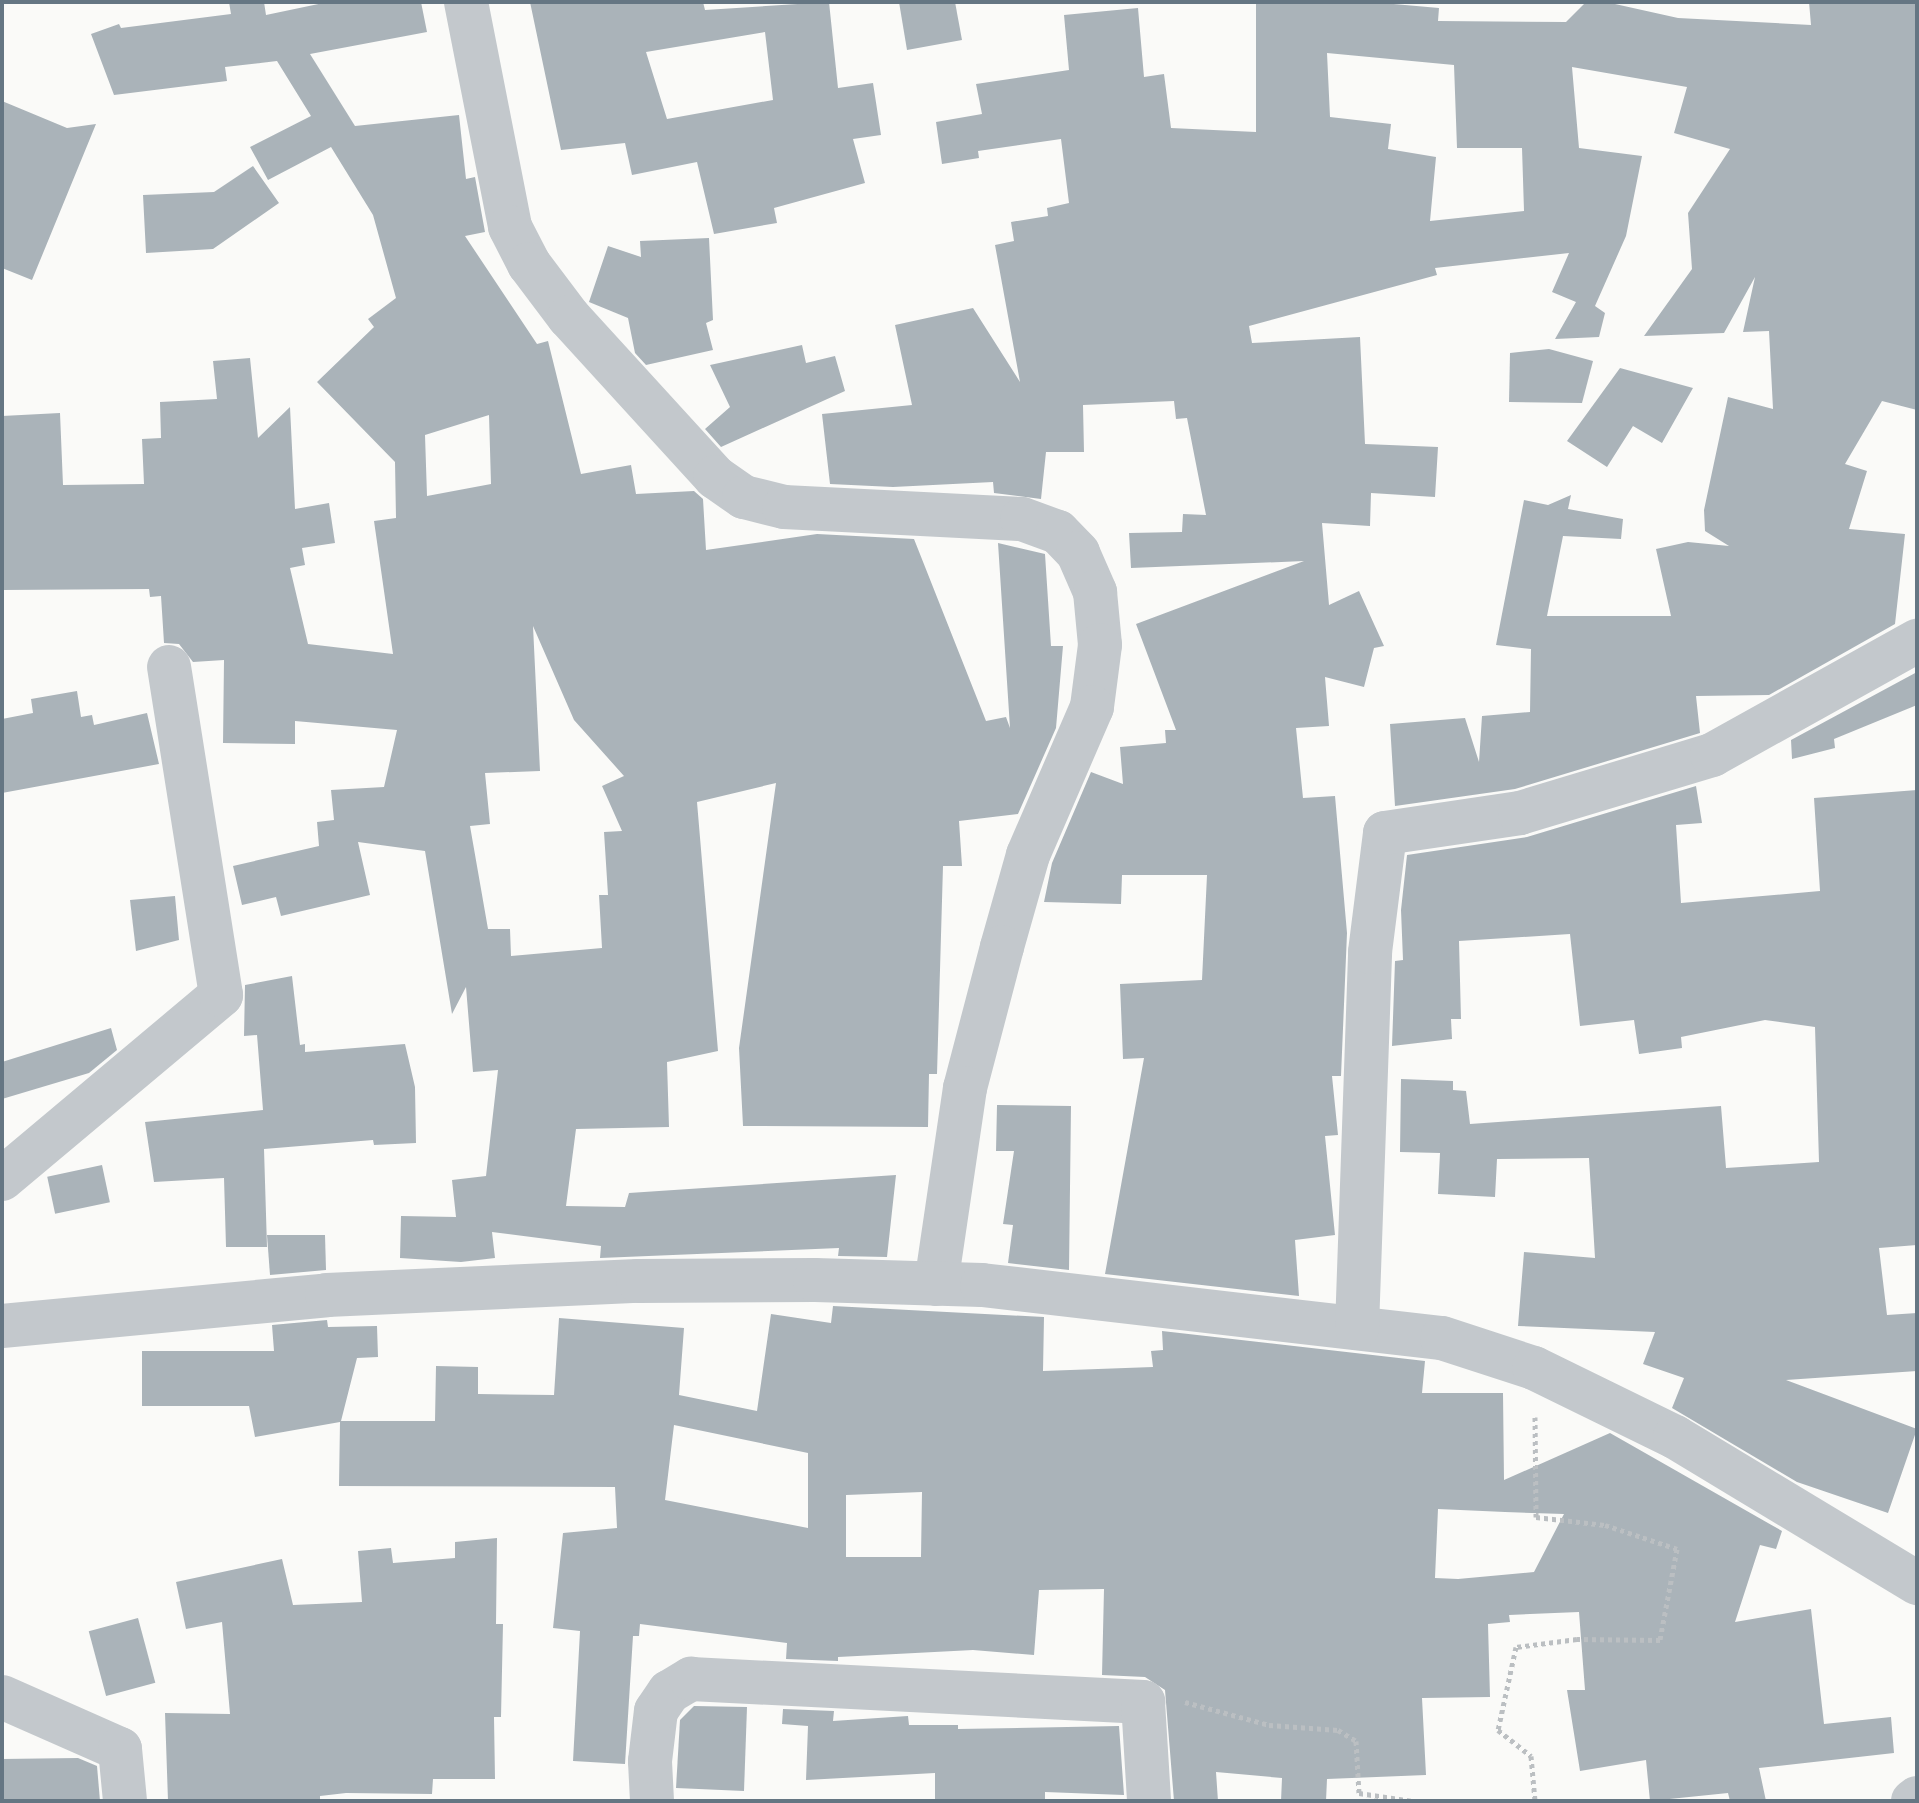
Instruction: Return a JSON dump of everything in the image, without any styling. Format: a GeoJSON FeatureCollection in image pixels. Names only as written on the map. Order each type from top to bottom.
{"type":"FeatureCollection","features":[{"type":"Feature","properties":{"kind":"street"},"geometry":{"type":"LineString","coordinates":[[466,2],[516,240],[569,317],[715,477],[744,497],[784,507],[1022,519],[1058,532],[1078,553],[1095,592],[1100,645],[1092,707],[1028,855],[995,975],[965,1088],[936,1284]]}},
{"type":"Feature","properties":{"kind":"street"},"geometry":{"type":"LineString","coordinates":[[1357,1328],[1370,952],[1385,833],[1520,813],[1712,755],[1917,641]]}},
{"type":"Feature","properties":{"kind":"street"},"geometry":{"type":"LineString","coordinates":[[2,1179],[221,995],[169,667]]}},
{"type":"Feature","properties":{"kind":"street"},"geometry":{"type":"LineString","coordinates":[[2,1326],[342,1294],[638,1281],[936,1284],[1442,1338],[1534,1368],[1675,1437],[1917,1583]]}},
{"type":"Feature","properties":{"kind":"street"},"geometry":{"type":"LineString","coordinates":[[652,1801],[650,1761],[656,1711],[669,1692],[691,1679],[1143,1702],[1149,1801]]}},
{"type":"Feature","properties":{"kind":"street"},"geometry":{"type":"LineString","coordinates":[[2,1697],[120,1749],[125,1801]]}},
{"type":"Feature","properties":{"kind":"path"},"geometry":{"type":"LineString","coordinates":[[1534,1368],[1536,1517],[1605,1525],[1677,1549],[1660,1640],[1577,1639],[1516,1647],[1498,1730],[1531,1756],[1535,1801]]}},
{"type":"Feature","properties":{"kind":"path"},"geometry":{"type":"LineString","coordinates":[[1143,1702],[1194,1702],[1269,1725],[1338,1730],[1356,1741],[1359,1793],[1412,1801]]}},
{"type":"Feature","properties":{"kind":"building"},"geometry":{"type":"Polygon","coordinates":[[[229,2],[264,2],[266,15],[328,2],[421,2],[427,32],[310,54],[355,126],[459,115],[466,179],[475,177],[485,232],[465,236],[537,344],[548,341],[581,474],[631,465],[636,494],[694,491],[703,499],[706,550],[817,534],[914,539],[986,721],[1006,717],[1010,728],[998,543],[1045,554],[1051,646],[1063,646],[1056,728],[1018,814],[959,821],[962,866],[943,866],[937,1074],[929,1074],[928,1127],[743,1126],[739,1048],[776,783],[697,802],[718,1051],[667,1062],[669,1127],[576,1129],[566,1206],[625,1207],[629,1193],[896,1175],[887,1257],[838,1256],[839,1248],[600,1258],[601,1246],[492,1232],[495,1258],[461,1262],[400,1258],[401,1216],[456,1217],[452,1180],[486,1176],[498,1070],[473,1072],[466,987],[452,1014],[425,851],[358,842],[370,895],[281,916],[276,897],[242,905],[233,866],[319,846],[317,822],[334,820],[331,790],[384,787],[397,730],[295,721],[295,744],[223,743],[224,660],[193,662],[179,644],[164,643],[161,596],[150,597],[149,589],[2,590],[2,416],[60,413],[63,485],[144,484],[142,439],[161,438],[160,402],[217,399],[213,361],[250,358],[258,438],[290,407],[295,509],[329,503],[335,543],[302,548],[305,565],[290,568],[308,644],[393,654],[374,521],[396,518],[395,462],[317,382],[374,327],[368,319],[396,298],[373,215],[331,147],[268,180],[250,147],[311,116],[277,61],[225,67],[227,81],[114,95],[91,34],[119,24],[121,28],[231,14],[229,2]],[[489,415],[425,435],[427,496],[491,484],[489,415]],[[533,626],[540,771],[485,773],[490,824],[470,826],[488,929],[510,929],[511,956],[602,948],[599,895],[608,895],[604,832],[622,831],[602,786],[624,776],[574,720],[533,626]]]}},
{"type":"Feature","properties":{"kind":"building"},"geometry":{"type":"Polygon","coordinates":[[[530,2],[703,2],[705,10],[829,2],[838,88],[873,83],[881,135],[853,139],[865,183],[774,208],[777,223],[714,234],[697,162],[632,175],[625,143],[561,150],[530,2]],[[765,32],[646,52],[667,119],[773,100],[765,32]]]}},
{"type":"Feature","properties":{"kind":"building"},"geometry":{"type":"Polygon","coordinates":[[[899,2],[955,2],[962,40],[907,50],[899,2]]]}},
{"type":"Feature","properties":{"kind":"building"},"geometry":{"type":"Polygon","coordinates":[[[1256,2],[1371,2],[1439,8],[1438,21],[1566,22],[1586,2],[1606,2],[1678,18],[1811,25],[1809,2],[1917,2],[1917,410],[1882,401],[1845,464],[1867,471],[1849,529],[1905,534],[1895,624],[1769,695],[1696,696],[1700,733],[1515,789],[1395,806],[1390,724],[1465,718],[1479,762],[1482,716],[1530,712],[1531,649],[1496,645],[1524,500],[1548,505],[1571,495],[1568,509],[1623,519],[1621,539],[1563,536],[1547,616],[1671,616],[1656,549],[1688,542],[1729,546],[1705,531],[1704,510],[1728,397],[1773,409],[1769,331],[1743,332],[1755,277],[1724,333],[1644,336],[1692,269],[1688,213],[1730,149],[1674,133],[1687,87],[1572,67],[1579,148],[1642,156],[1626,236],[1595,306],[1605,313],[1599,337],[1555,339],[1576,302],[1552,292],[1569,253],[1435,268],[1437,275],[1249,326],[1252,343],[1360,337],[1365,444],[1438,447],[1435,497],[1371,493],[1370,526],[1322,523],[1329,605],[1359,591],[1384,646],[1374,648],[1364,687],[1325,677],[1329,726],[1296,728],[1303,798],[1335,796],[1347,933],[1341,1076],[1332,1076],[1338,1135],[1325,1136],[1335,1235],[1295,1240],[1299,1296],[1105,1274],[1144,1058],[1123,1059],[1120,984],[1202,980],[1207,875],[1122,875],[1121,904],[1044,902],[1052,863],[1091,772],[1123,784],[1120,747],[1166,743],[1165,730],[1176,730],[1136,624],[1304,561],[1131,568],[1129,533],[1182,532],[1183,514],[1206,515],[1187,418],[1176,419],[1174,401],[1083,405],[1084,452],[1046,452],[1041,499],[994,493],[993,482],[893,487],[830,484],[822,414],[912,405],[895,325],[973,308],[1020,382],[995,245],[1014,241],[1011,222],[1048,216],[1047,208],[1069,203],[1061,139],[978,151],[979,158],[942,164],[936,122],[982,114],[976,84],[1069,70],[1064,15],[1138,8],[1144,77],[1164,74],[1171,128],[1256,132],[1256,2]],[[1327,53],[1330,117],[1391,124],[1388,149],[1436,157],[1430,221],[1524,211],[1522,148],[1457,148],[1454,65],[1327,53]]]}},
{"type":"Feature","properties":{"kind":"building"},"geometry":{"type":"Polygon","coordinates":[[[2,101],[67,128],[96,124],[32,280],[2,268],[2,101]]]}},
{"type":"Feature","properties":{"kind":"building"},"geometry":{"type":"Polygon","coordinates":[[[253,166],[279,203],[213,249],[146,253],[143,195],[214,192],[253,166]]]}},
{"type":"Feature","properties":{"kind":"building"},"geometry":{"type":"Polygon","coordinates":[[[709,238],[713,320],[706,323],[713,350],[646,365],[635,353],[628,318],[589,302],[608,246],[641,257],[640,241],[709,238]]]}},
{"type":"Feature","properties":{"kind":"building"},"geometry":{"type":"Polygon","coordinates":[[[802,345],[806,363],[835,356],[845,391],[721,447],[705,429],[730,407],[710,365],[802,345]]]}},
{"type":"Feature","properties":{"kind":"building"},"geometry":{"type":"Polygon","coordinates":[[[1549,349],[1593,361],[1582,403],[1509,402],[1510,353],[1549,349]]]}},
{"type":"Feature","properties":{"kind":"building"},"geometry":{"type":"Polygon","coordinates":[[[1620,368],[1693,388],[1662,443],[1633,426],[1607,467],[1567,441],[1620,368]]]}},
{"type":"Feature","properties":{"kind":"building"},"geometry":{"type":"Polygon","coordinates":[[[1917,672],[1917,705],[1834,739],[1835,748],[1792,759],[1791,740],[1917,672]]]}},
{"type":"Feature","properties":{"kind":"building"},"geometry":{"type":"Polygon","coordinates":[[[77,691],[81,717],[92,715],[94,725],[147,713],[159,764],[2,793],[2,719],[33,713],[31,699],[77,691]]]}},
{"type":"Feature","properties":{"kind":"building"},"geometry":{"type":"Polygon","coordinates":[[[1696,786],[1702,823],[1676,825],[1681,903],[1820,891],[1814,798],[1917,790],[1917,1245],[1879,1248],[1887,1315],[1917,1313],[1917,1371],[1786,1380],[1917,1429],[1888,1513],[1797,1482],[1672,1408],[1684,1378],[1643,1364],[1655,1332],[1518,1326],[1524,1252],[1595,1258],[1589,1158],[1497,1159],[1495,1197],[1438,1194],[1440,1153],[1400,1152],[1401,1079],[1453,1081],[1453,1090],[1466,1091],[1470,1124],[1721,1106],[1726,1168],[1819,1162],[1815,1027],[1765,1020],[1681,1037],[1682,1048],[1639,1054],[1634,1020],[1580,1026],[1570,934],[1459,941],[1461,1019],[1451,1019],[1452,1039],[1392,1046],[1395,961],[1403,960],[1401,910],[1407,855],[1527,837],[1696,786]]]}},
{"type":"Feature","properties":{"kind":"building"},"geometry":{"type":"Polygon","coordinates":[[[175,896],[179,940],[136,951],[130,900],[175,896]]]}},
{"type":"Feature","properties":{"kind":"building"},"geometry":{"type":"Polygon","coordinates":[[[292,976],[300,1045],[305,1044],[305,1052],[405,1044],[415,1087],[416,1143],[374,1145],[373,1140],[264,1149],[267,1247],[226,1247],[224,1178],[154,1182],[145,1122],[263,1110],[257,1035],[244,1036],[245,985],[292,976]]]}},
{"type":"Feature","properties":{"kind":"building"},"geometry":{"type":"Polygon","coordinates":[[[111,1028],[117,1050],[89,1073],[2,1099],[2,1062],[111,1028]]]}},
{"type":"Feature","properties":{"kind":"building"},"geometry":{"type":"Polygon","coordinates":[[[997,1105],[1071,1106],[1069,1270],[1008,1263],[1013,1225],[1003,1224],[1014,1151],[996,1151],[997,1105]]]}},
{"type":"Feature","properties":{"kind":"building"},"geometry":{"type":"Polygon","coordinates":[[[102,1165],[110,1202],[55,1214],[47,1177],[102,1165]]]}},
{"type":"Feature","properties":{"kind":"building"},"geometry":{"type":"Polygon","coordinates":[[[267,1235],[325,1235],[326,1270],[270,1275],[267,1235]]]}},
{"type":"Feature","properties":{"kind":"building"},"geometry":{"type":"Polygon","coordinates":[[[833,1306],[1044,1317],[1043,1371],[1153,1367],[1151,1351],[1163,1350],[1162,1331],[1425,1361],[1422,1393],[1503,1393],[1504,1480],[1610,1433],[1782,1531],[1776,1549],[1760,1545],[1735,1622],[1811,1609],[1824,1724],[1891,1717],[1894,1753],[1759,1768],[1766,1801],[1730,1801],[1728,1793],[1650,1801],[1646,1760],[1580,1771],[1567,1690],[1585,1690],[1579,1612],[1509,1615],[1510,1622],[1488,1624],[1490,1697],[1422,1698],[1426,1775],[1327,1779],[1326,1801],[1281,1801],[1282,1778],[1216,1772],[1218,1801],[1174,1801],[1165,1690],[1145,1677],[1102,1675],[1104,1589],[1039,1590],[1034,1655],[973,1650],[838,1657],[838,1661],[786,1659],[787,1643],[640,1624],[639,1636],[633,1636],[625,1764],[573,1761],[580,1631],[553,1628],[563,1533],[617,1528],[615,1487],[339,1486],[340,1422],[255,1437],[249,1406],[142,1406],[142,1351],[274,1351],[272,1325],[327,1320],[328,1327],[377,1326],[378,1357],[357,1358],[341,1421],[435,1421],[436,1366],[478,1367],[478,1394],[554,1395],[559,1318],[684,1328],[679,1395],[757,1411],[771,1314],[831,1323],[833,1306]],[[674,1425],[665,1500],[808,1528],[808,1453],[674,1425]],[[922,1492],[846,1495],[846,1557],[921,1557],[922,1492]],[[1438,1509],[1435,1578],[1534,1572],[1564,1514],[1438,1509]]]}},
{"type":"Feature","properties":{"kind":"building"},"geometry":{"type":"Polygon","coordinates":[[[497,1538],[496,1624],[503,1624],[501,1717],[494,1717],[495,1779],[433,1779],[432,1794],[346,1793],[320,1796],[320,1801],[168,1801],[165,1713],[230,1714],[222,1622],[186,1629],[176,1582],[282,1559],[293,1605],[362,1602],[358,1551],[391,1548],[393,1563],[455,1558],[455,1542],[497,1538]]]}},
{"type":"Feature","properties":{"kind":"building"},"geometry":{"type":"Polygon","coordinates":[[[138,1618],[155,1683],[106,1696],[89,1631],[138,1618]]]}},
{"type":"Feature","properties":{"kind":"building"},"geometry":{"type":"Polygon","coordinates":[[[694,1706],[747,1707],[744,1791],[676,1788],[680,1720],[694,1706]]]}},
{"type":"Feature","properties":{"kind":"building"},"geometry":{"type":"Polygon","coordinates":[[[783,1709],[834,1711],[833,1721],[908,1716],[909,1725],[958,1725],[958,1729],[1119,1726],[1124,1795],[1045,1792],[1045,1801],[935,1801],[935,1773],[806,1780],[808,1726],[782,1724],[783,1709]]]}},
{"type":"Feature","properties":{"kind":"building"},"geometry":{"type":"Polygon","coordinates":[[[78,1758],[97,1766],[100,1801],[2,1801],[2,1759],[78,1758]]]}}]}
